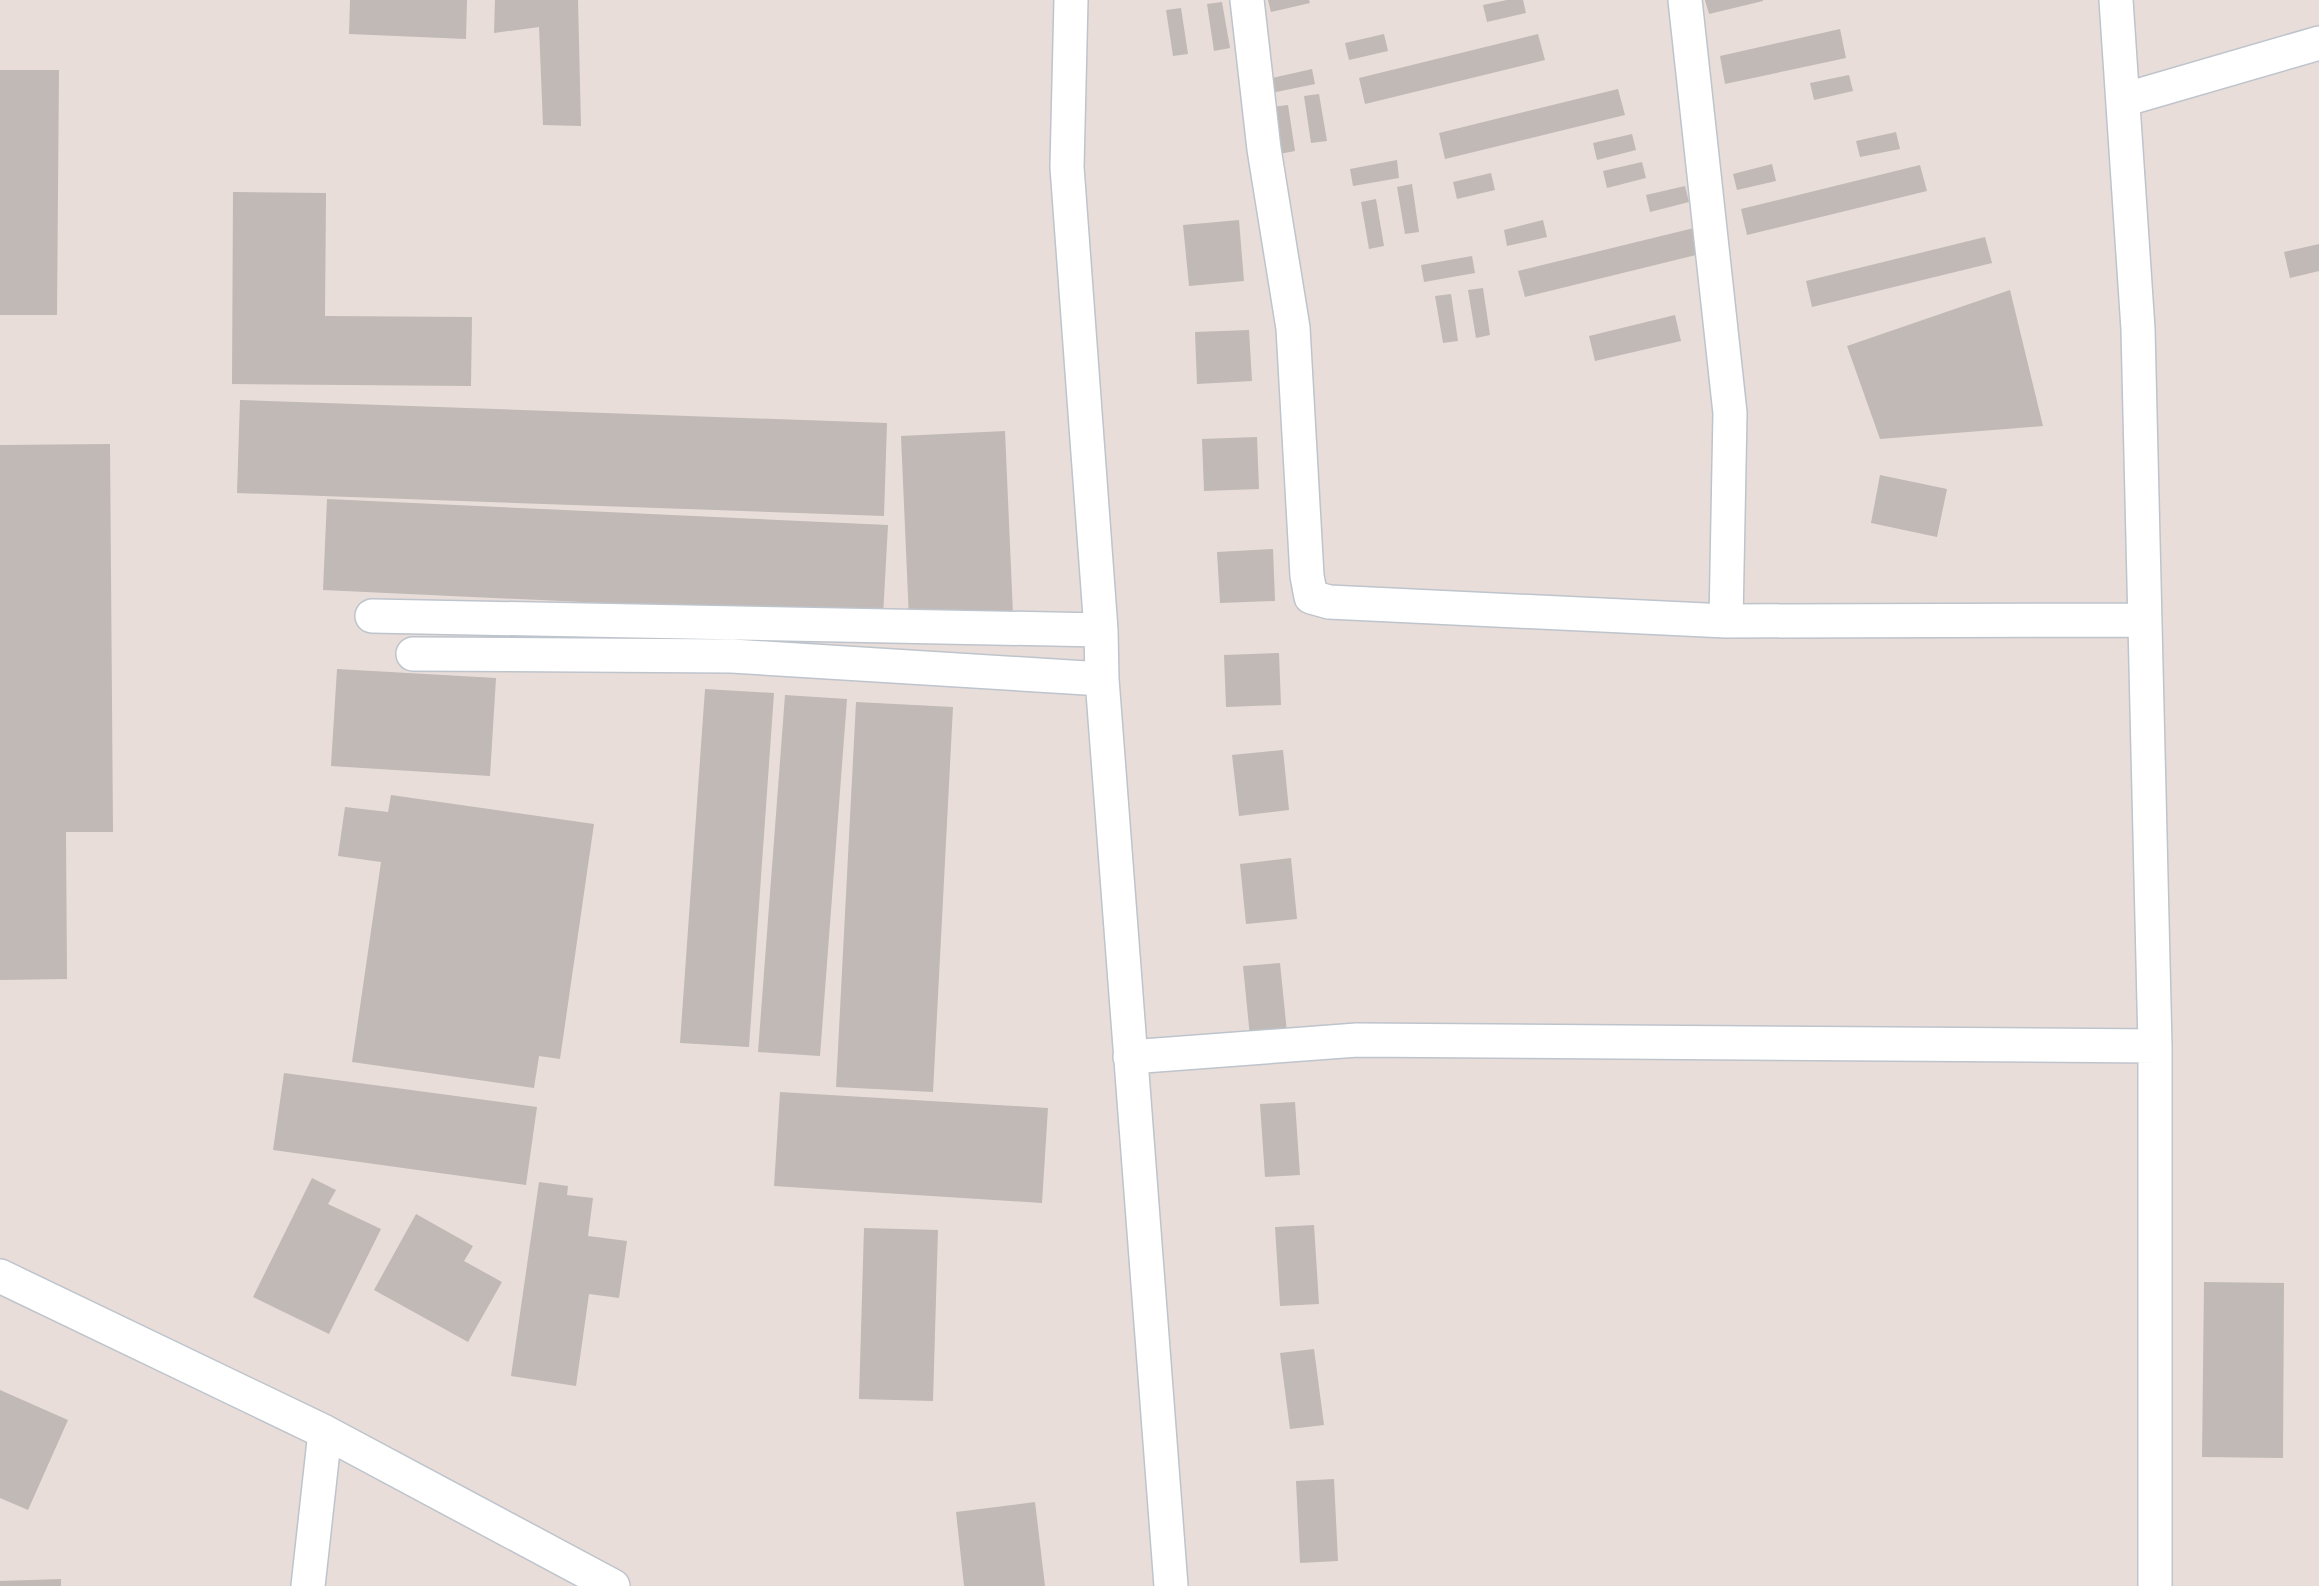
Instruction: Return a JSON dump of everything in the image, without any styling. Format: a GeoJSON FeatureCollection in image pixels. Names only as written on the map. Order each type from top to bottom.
{"type":"FeatureCollection","features":[{"type":"Feature","properties":{"kind":"street"},"geometry":{"type":"LineString","coordinates":[[1071,0],[1067,167],[1101,630],[1102,679],[1172,1586]]}},
{"type":"Feature","properties":{"kind":"street"},"geometry":{"type":"LineString","coordinates":[[1247,0],[1264,149],[1293,328],[1307,576],[1311,597],[1329,602],[1726,621],[2145,620]]}},
{"type":"Feature","properties":{"kind":"street"},"geometry":{"type":"LineString","coordinates":[[1685,0],[1730,413],[1726,621]]}},
{"type":"Feature","properties":{"kind":"street"},"geometry":{"type":"LineString","coordinates":[[2116,0],[2138,329],[2155,1046],[2155,1586]]}},
{"type":"Feature","properties":{"kind":"street"},"geometry":{"type":"LineString","coordinates":[[2123,100],[2319,43]]}},
{"type":"Feature","properties":{"kind":"street"},"geometry":{"type":"LineString","coordinates":[[372,616],[1101,630]]}},
{"type":"Feature","properties":{"kind":"street"},"geometry":{"type":"LineString","coordinates":[[413,654],[732,656],[1102,679]]}},
{"type":"Feature","properties":{"kind":"street"},"geometry":{"type":"LineString","coordinates":[[1130,1057],[1357,1040],[2155,1046]]}},
{"type":"Feature","properties":{"kind":"street"},"geometry":{"type":"LineString","coordinates":[[0,1276],[325,1432],[613,1586]]}},
{"type":"Feature","properties":{"kind":"street"},"geometry":{"type":"LineString","coordinates":[[308,1586],[325,1432]]}},
{"type":"Feature","properties":{"kind":"building"},"geometry":{"type":"Polygon","coordinates":[[[350,0],[467,0],[466,39],[349,34],[350,0]]]}},
{"type":"Feature","properties":{"kind":"building"},"geometry":{"type":"Polygon","coordinates":[[[495,0],[578,0],[581,126],[543,125],[539,27],[494,33],[495,0]]]}},
{"type":"Feature","properties":{"kind":"building"},"geometry":{"type":"Polygon","coordinates":[[[1268,0],[1309,0],[1310,3],[1271,12],[1268,0]]]}},
{"type":"Feature","properties":{"kind":"building"},"geometry":{"type":"Polygon","coordinates":[[[1507,0],[1523,0],[1526,13],[1487,22],[1483,5],[1507,0]]]}},
{"type":"Feature","properties":{"kind":"building"},"geometry":{"type":"Polygon","coordinates":[[[1705,0],[1763,0],[1763,1],[1709,14],[1705,0]]]}},
{"type":"Feature","properties":{"kind":"building"},"geometry":{"type":"Polygon","coordinates":[[[1222,2],[1230,48],[1214,51],[1207,4],[1222,2]]]}},
{"type":"Feature","properties":{"kind":"building"},"geometry":{"type":"Polygon","coordinates":[[[1181,8],[1188,54],[1173,56],[1166,10],[1181,8]]]}},
{"type":"Feature","properties":{"kind":"building"},"geometry":{"type":"Polygon","coordinates":[[[1840,29],[1846,58],[1725,84],[1720,56],[1840,29]]]}},
{"type":"Feature","properties":{"kind":"building"},"geometry":{"type":"Polygon","coordinates":[[[1384,34],[1388,51],[1349,60],[1345,43],[1384,34]]]}},
{"type":"Feature","properties":{"kind":"building"},"geometry":{"type":"Polygon","coordinates":[[[1538,34],[1545,60],[1365,104],[1359,78],[1538,34]]]}},
{"type":"Feature","properties":{"kind":"building"},"geometry":{"type":"Polygon","coordinates":[[[1312,69],[1315,84],[1262,95],[1259,81],[1312,69]]]}},
{"type":"Feature","properties":{"kind":"building"},"geometry":{"type":"Polygon","coordinates":[[[0,70],[59,70],[57,315],[0,315],[0,70]]]}},
{"type":"Feature","properties":{"kind":"building"},"geometry":{"type":"Polygon","coordinates":[[[1849,75],[1853,91],[1814,100],[1810,83],[1849,75]]]}},
{"type":"Feature","properties":{"kind":"building"},"geometry":{"type":"Polygon","coordinates":[[[1618,89],[1625,115],[1445,159],[1439,133],[1618,89]]]}},
{"type":"Feature","properties":{"kind":"building"},"geometry":{"type":"Polygon","coordinates":[[[1319,94],[1327,141],[1311,143],[1304,96],[1319,94]]]}},
{"type":"Feature","properties":{"kind":"building"},"geometry":{"type":"Polygon","coordinates":[[[1288,105],[1295,151],[1279,154],[1272,107],[1288,105]]]}},
{"type":"Feature","properties":{"kind":"building"},"geometry":{"type":"Polygon","coordinates":[[[1896,132],[1900,149],[1860,157],[1856,141],[1896,132]]]}},
{"type":"Feature","properties":{"kind":"building"},"geometry":{"type":"Polygon","coordinates":[[[1632,134],[1636,150],[1597,160],[1593,143],[1632,134]]]}},
{"type":"Feature","properties":{"kind":"building"},"geometry":{"type":"Polygon","coordinates":[[[1397,160],[1399,178],[1353,186],[1350,169],[1397,160]]]}},
{"type":"Feature","properties":{"kind":"building"},"geometry":{"type":"Polygon","coordinates":[[[1642,162],[1646,178],[1607,188],[1603,171],[1642,162]]]}},
{"type":"Feature","properties":{"kind":"building"},"geometry":{"type":"Polygon","coordinates":[[[1772,164],[1776,181],[1737,190],[1733,174],[1772,164]]]}},
{"type":"Feature","properties":{"kind":"building"},"geometry":{"type":"Polygon","coordinates":[[[1920,165],[1927,191],[1747,235],[1741,209],[1920,165]]]}},
{"type":"Feature","properties":{"kind":"building"},"geometry":{"type":"Polygon","coordinates":[[[1491,173],[1495,190],[1457,199],[1453,182],[1491,173]]]}},
{"type":"Feature","properties":{"kind":"building"},"geometry":{"type":"Polygon","coordinates":[[[1412,184],[1419,232],[1405,234],[1397,187],[1412,184]]]}},
{"type":"Feature","properties":{"kind":"building"},"geometry":{"type":"Polygon","coordinates":[[[1685,186],[1689,202],[1650,212],[1646,195],[1685,186]]]}},
{"type":"Feature","properties":{"kind":"building"},"geometry":{"type":"Polygon","coordinates":[[[233,192],[326,193],[325,316],[472,317],[471,386],[232,384],[233,192]]]}},
{"type":"Feature","properties":{"kind":"building"},"geometry":{"type":"Polygon","coordinates":[[[1376,199],[1384,246],[1369,249],[1361,202],[1376,199]]]}},
{"type":"Feature","properties":{"kind":"building"},"geometry":{"type":"Polygon","coordinates":[[[1239,220],[1244,281],[1189,286],[1183,225],[1239,220]]]}},
{"type":"Feature","properties":{"kind":"building"},"geometry":{"type":"Polygon","coordinates":[[[1543,220],[1547,237],[1507,246],[1504,230],[1543,220]]]}},
{"type":"Feature","properties":{"kind":"building"},"geometry":{"type":"Polygon","coordinates":[[[1698,227],[1704,253],[1525,297],[1518,271],[1698,227]]]}},
{"type":"Feature","properties":{"kind":"building"},"geometry":{"type":"Polygon","coordinates":[[[1985,237],[1992,263],[1812,307],[1806,281],[1985,237]]]}},
{"type":"Feature","properties":{"kind":"building"},"geometry":{"type":"Polygon","coordinates":[[[2319,244],[2319,271],[2290,278],[2284,252],[2319,244]]]}},
{"type":"Feature","properties":{"kind":"building"},"geometry":{"type":"Polygon","coordinates":[[[1472,256],[1475,273],[1424,282],[1421,265],[1472,256]]]}},
{"type":"Feature","properties":{"kind":"building"},"geometry":{"type":"Polygon","coordinates":[[[1483,288],[1490,335],[1476,338],[1468,290],[1483,288]]]}},
{"type":"Feature","properties":{"kind":"building"},"geometry":{"type":"Polygon","coordinates":[[[2010,290],[2043,426],[1880,439],[1847,346],[2010,290]]]}},
{"type":"Feature","properties":{"kind":"building"},"geometry":{"type":"Polygon","coordinates":[[[1451,294],[1458,341],[1443,343],[1435,296],[1451,294]]]}},
{"type":"Feature","properties":{"kind":"building"},"geometry":{"type":"Polygon","coordinates":[[[1675,315],[1681,341],[1595,361],[1589,336],[1675,315]]]}},
{"type":"Feature","properties":{"kind":"building"},"geometry":{"type":"Polygon","coordinates":[[[1249,330],[1252,381],[1197,384],[1195,332],[1249,330]]]}},
{"type":"Feature","properties":{"kind":"building"},"geometry":{"type":"Polygon","coordinates":[[[240,400],[887,423],[884,516],[237,493],[240,400]]]}},
{"type":"Feature","properties":{"kind":"building"},"geometry":{"type":"Polygon","coordinates":[[[1005,431],[1013,614],[909,619],[901,436],[1005,431]]]}},
{"type":"Feature","properties":{"kind":"building"},"geometry":{"type":"Polygon","coordinates":[[[1257,437],[1259,489],[1204,491],[1202,439],[1257,437]]]}},
{"type":"Feature","properties":{"kind":"building"},"geometry":{"type":"Polygon","coordinates":[[[110,444],[113,832],[66,832],[67,979],[0,980],[0,445],[110,444]]]}},
{"type":"Feature","properties":{"kind":"building"},"geometry":{"type":"Polygon","coordinates":[[[1880,475],[1947,489],[1937,537],[1871,523],[1880,475]]]}},
{"type":"Feature","properties":{"kind":"building"},"geometry":{"type":"Polygon","coordinates":[[[327,499],[888,525],[883,616],[323,590],[327,499]]]}},
{"type":"Feature","properties":{"kind":"building"},"geometry":{"type":"Polygon","coordinates":[[[1273,549],[1275,601],[1220,603],[1217,552],[1273,549]]]}},
{"type":"Feature","properties":{"kind":"building"},"geometry":{"type":"Polygon","coordinates":[[[1279,653],[1281,705],[1226,707],[1224,655],[1279,653]]]}},
{"type":"Feature","properties":{"kind":"building"},"geometry":{"type":"Polygon","coordinates":[[[337,669],[496,678],[490,776],[331,766],[337,669]]]}},
{"type":"Feature","properties":{"kind":"building"},"geometry":{"type":"Polygon","coordinates":[[[705,689],[774,693],[749,1047],[680,1043],[705,689]]]}},
{"type":"Feature","properties":{"kind":"building"},"geometry":{"type":"Polygon","coordinates":[[[785,695],[847,699],[820,1056],[758,1052],[785,695]]]}},
{"type":"Feature","properties":{"kind":"building"},"geometry":{"type":"Polygon","coordinates":[[[856,702],[953,707],[933,1092],[836,1087],[856,702]]]}},
{"type":"Feature","properties":{"kind":"building"},"geometry":{"type":"Polygon","coordinates":[[[1283,750],[1289,810],[1239,816],[1232,755],[1283,750]]]}},
{"type":"Feature","properties":{"kind":"building"},"geometry":{"type":"Polygon","coordinates":[[[391,795],[594,824],[560,1059],[539,1056],[534,1088],[352,1062],[381,862],[338,856],[345,807],[388,812],[391,795]]]}},
{"type":"Feature","properties":{"kind":"building"},"geometry":{"type":"Polygon","coordinates":[[[1291,858],[1297,919],[1246,924],[1240,864],[1291,858]]]}},
{"type":"Feature","properties":{"kind":"building"},"geometry":{"type":"Polygon","coordinates":[[[1280,963],[1287,1033],[1250,1037],[1243,966],[1280,963]]]}},
{"type":"Feature","properties":{"kind":"building"},"geometry":{"type":"Polygon","coordinates":[[[284,1073],[537,1107],[526,1185],[273,1150],[284,1073]]]}},
{"type":"Feature","properties":{"kind":"building"},"geometry":{"type":"Polygon","coordinates":[[[780,1092],[1048,1108],[1042,1203],[774,1186],[780,1092]]]}},
{"type":"Feature","properties":{"kind":"building"},"geometry":{"type":"Polygon","coordinates":[[[1295,1102],[1300,1175],[1265,1177],[1260,1104],[1295,1102]]]}},
{"type":"Feature","properties":{"kind":"building"},"geometry":{"type":"Polygon","coordinates":[[[312,1178],[336,1190],[328,1204],[381,1229],[329,1334],[253,1297],[312,1178]]]}},
{"type":"Feature","properties":{"kind":"building"},"geometry":{"type":"Polygon","coordinates":[[[539,1182],[568,1186],[567,1195],[593,1198],[588,1236],[627,1241],[619,1298],[589,1294],[576,1386],[511,1376],[539,1182]]]}},
{"type":"Feature","properties":{"kind":"building"},"geometry":{"type":"Polygon","coordinates":[[[416,1214],[473,1246],[464,1261],[502,1282],[468,1342],[374,1290],[416,1214]]]}},
{"type":"Feature","properties":{"kind":"building"},"geometry":{"type":"Polygon","coordinates":[[[1314,1225],[1319,1304],[1280,1306],[1275,1227],[1314,1225]]]}},
{"type":"Feature","properties":{"kind":"building"},"geometry":{"type":"Polygon","coordinates":[[[864,1228],[938,1230],[933,1401],[859,1399],[864,1228]]]}},
{"type":"Feature","properties":{"kind":"building"},"geometry":{"type":"Polygon","coordinates":[[[2204,1282],[2284,1283],[2283,1458],[2202,1457],[2204,1282]]]}},
{"type":"Feature","properties":{"kind":"building"},"geometry":{"type":"Polygon","coordinates":[[[1314,1349],[1324,1425],[1290,1429],[1280,1353],[1314,1349]]]}},
{"type":"Feature","properties":{"kind":"building"},"geometry":{"type":"Polygon","coordinates":[[[0,1390],[68,1420],[28,1510],[0,1498],[0,1390]]]}},
{"type":"Feature","properties":{"kind":"building"},"geometry":{"type":"Polygon","coordinates":[[[1334,1479],[1338,1561],[1300,1563],[1296,1481],[1334,1479]]]}},
{"type":"Feature","properties":{"kind":"building"},"geometry":{"type":"Polygon","coordinates":[[[1035,1502],[1045,1586],[964,1586],[956,1512],[1035,1502]]]}},
{"type":"Feature","properties":{"kind":"building"},"geometry":{"type":"Polygon","coordinates":[[[61,1579],[61,1586],[0,1586],[0,1581],[61,1579]]]}}]}
